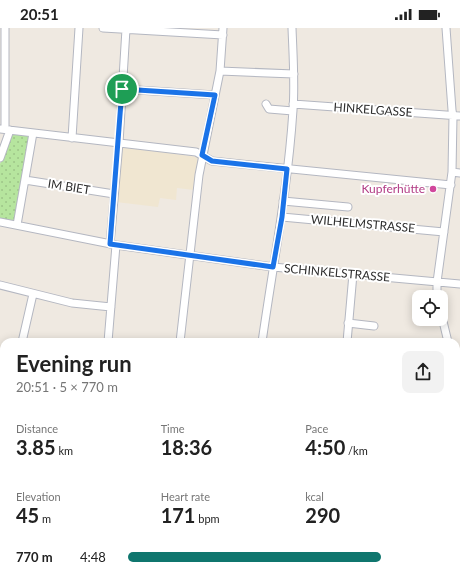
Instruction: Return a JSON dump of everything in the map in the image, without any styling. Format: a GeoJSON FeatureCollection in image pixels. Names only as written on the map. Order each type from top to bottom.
{"type":"FeatureCollection","features":[{"type":"Feature","properties":{"kind":"street"},"geometry":{"type":"LineString","coordinates":[[0,158],[5,129],[5,28]]}},
{"type":"Feature","properties":{"kind":"street"},"geometry":{"type":"LineString","coordinates":[[72,138],[79,28]]}},
{"type":"Feature","properties":{"kind":"street"},"geometry":{"type":"LineString","coordinates":[[103,28],[220,31],[220,71],[202,155],[181,338]]}},
{"type":"Feature","properties":{"kind":"street"},"geometry":{"type":"LineString","coordinates":[[263,338],[282,217],[293,108],[294,74],[292,28]]}},
{"type":"Feature","properties":{"kind":"street"},"geometry":{"type":"LineString","coordinates":[[437,290],[451,185],[457,116],[452,110],[446,28]]}},
{"type":"Feature","properties":{"kind":"street"},"geometry":{"type":"LineString","coordinates":[[108,338],[111,307],[114,194],[119,143],[126,29]]}},
{"type":"Feature","properties":{"kind":"street"},"geometry":{"type":"LineString","coordinates":[[220,71],[294,74]]}},
{"type":"Feature","properties":{"kind":"street"},"geometry":{"type":"LineString","coordinates":[[122,89],[215,95]]}},
{"type":"Feature","properties":{"kind":"street","name":"HINKELGASSE"},"geometry":{"type":"LineString","coordinates":[[266,104],[269,109],[293,108],[457,116]]}},
{"type":"Feature","properties":{"kind":"street"},"geometry":{"type":"LineString","coordinates":[[5,129],[196,152],[212,161],[451,185]]}},
{"type":"Feature","properties":{"kind":"street"},"geometry":{"type":"LineString","coordinates":[[16,225],[33,133]]}},
{"type":"Feature","properties":{"kind":"street"},"geometry":{"type":"LineString","coordinates":[[452,172],[460,173]]}},
{"type":"Feature","properties":{"kind":"street","name":"IM BIET"},"geometry":{"type":"LineString","coordinates":[[24,180],[114,194]]}},
{"type":"Feature","properties":{"kind":"street"},"geometry":{"type":"LineString","coordinates":[[283,201],[348,207]]}},
{"type":"Feature","properties":{"kind":"street","name":"WILHELMSTRASSE"},"geometry":{"type":"LineString","coordinates":[[282,217],[444,232]]}},
{"type":"Feature","properties":{"kind":"street","name":"SCHINKELSTRASSE"},"geometry":{"type":"LineString","coordinates":[[0,222],[113,244],[273,267],[460,284]]}},
{"type":"Feature","properties":{"kind":"street"},"geometry":{"type":"LineString","coordinates":[[347,338],[353,274]]}},
{"type":"Feature","properties":{"kind":"street"},"geometry":{"type":"LineString","coordinates":[[0,285],[72,303],[111,307]]}},
{"type":"Feature","properties":{"kind":"street"},"geometry":{"type":"LineString","coordinates":[[23,338],[33,294]]}},
{"type":"Feature","properties":{"kind":"street"},"geometry":{"type":"LineString","coordinates":[[348,323],[374,326]]}},
{"type":"Feature","properties":{"kind":"street"},"geometry":{"type":"LineString","coordinates":[[444,326],[447,338]]}},
{"type":"Feature","properties":{"kind":"shaded area"},"geometry":{"type":"Polygon","coordinates":[[[121,147],[198,157],[194,190],[177,188],[176,200],[160,198],[158,207],[116,202],[121,147]]]}},
{"type":"Feature","properties":{"kind":"green space"},"geometry":{"type":"Polygon","coordinates":[[[11,132],[31,134],[15,223],[0,220],[0,164],[11,132]]]}},
{"type":"Feature","properties":{"kind":"place","name":"Kupferhütte"},"geometry":{"type":"Point","coordinates":[433,189]}},
{"type":"Feature","properties":{"kind":"route"},"geometry":{"type":"LineString","coordinates":[[122,89],[215,95],[202,155],[212,161],[287,169],[282,217],[273,267],[110,244],[122,89]]}}]}
